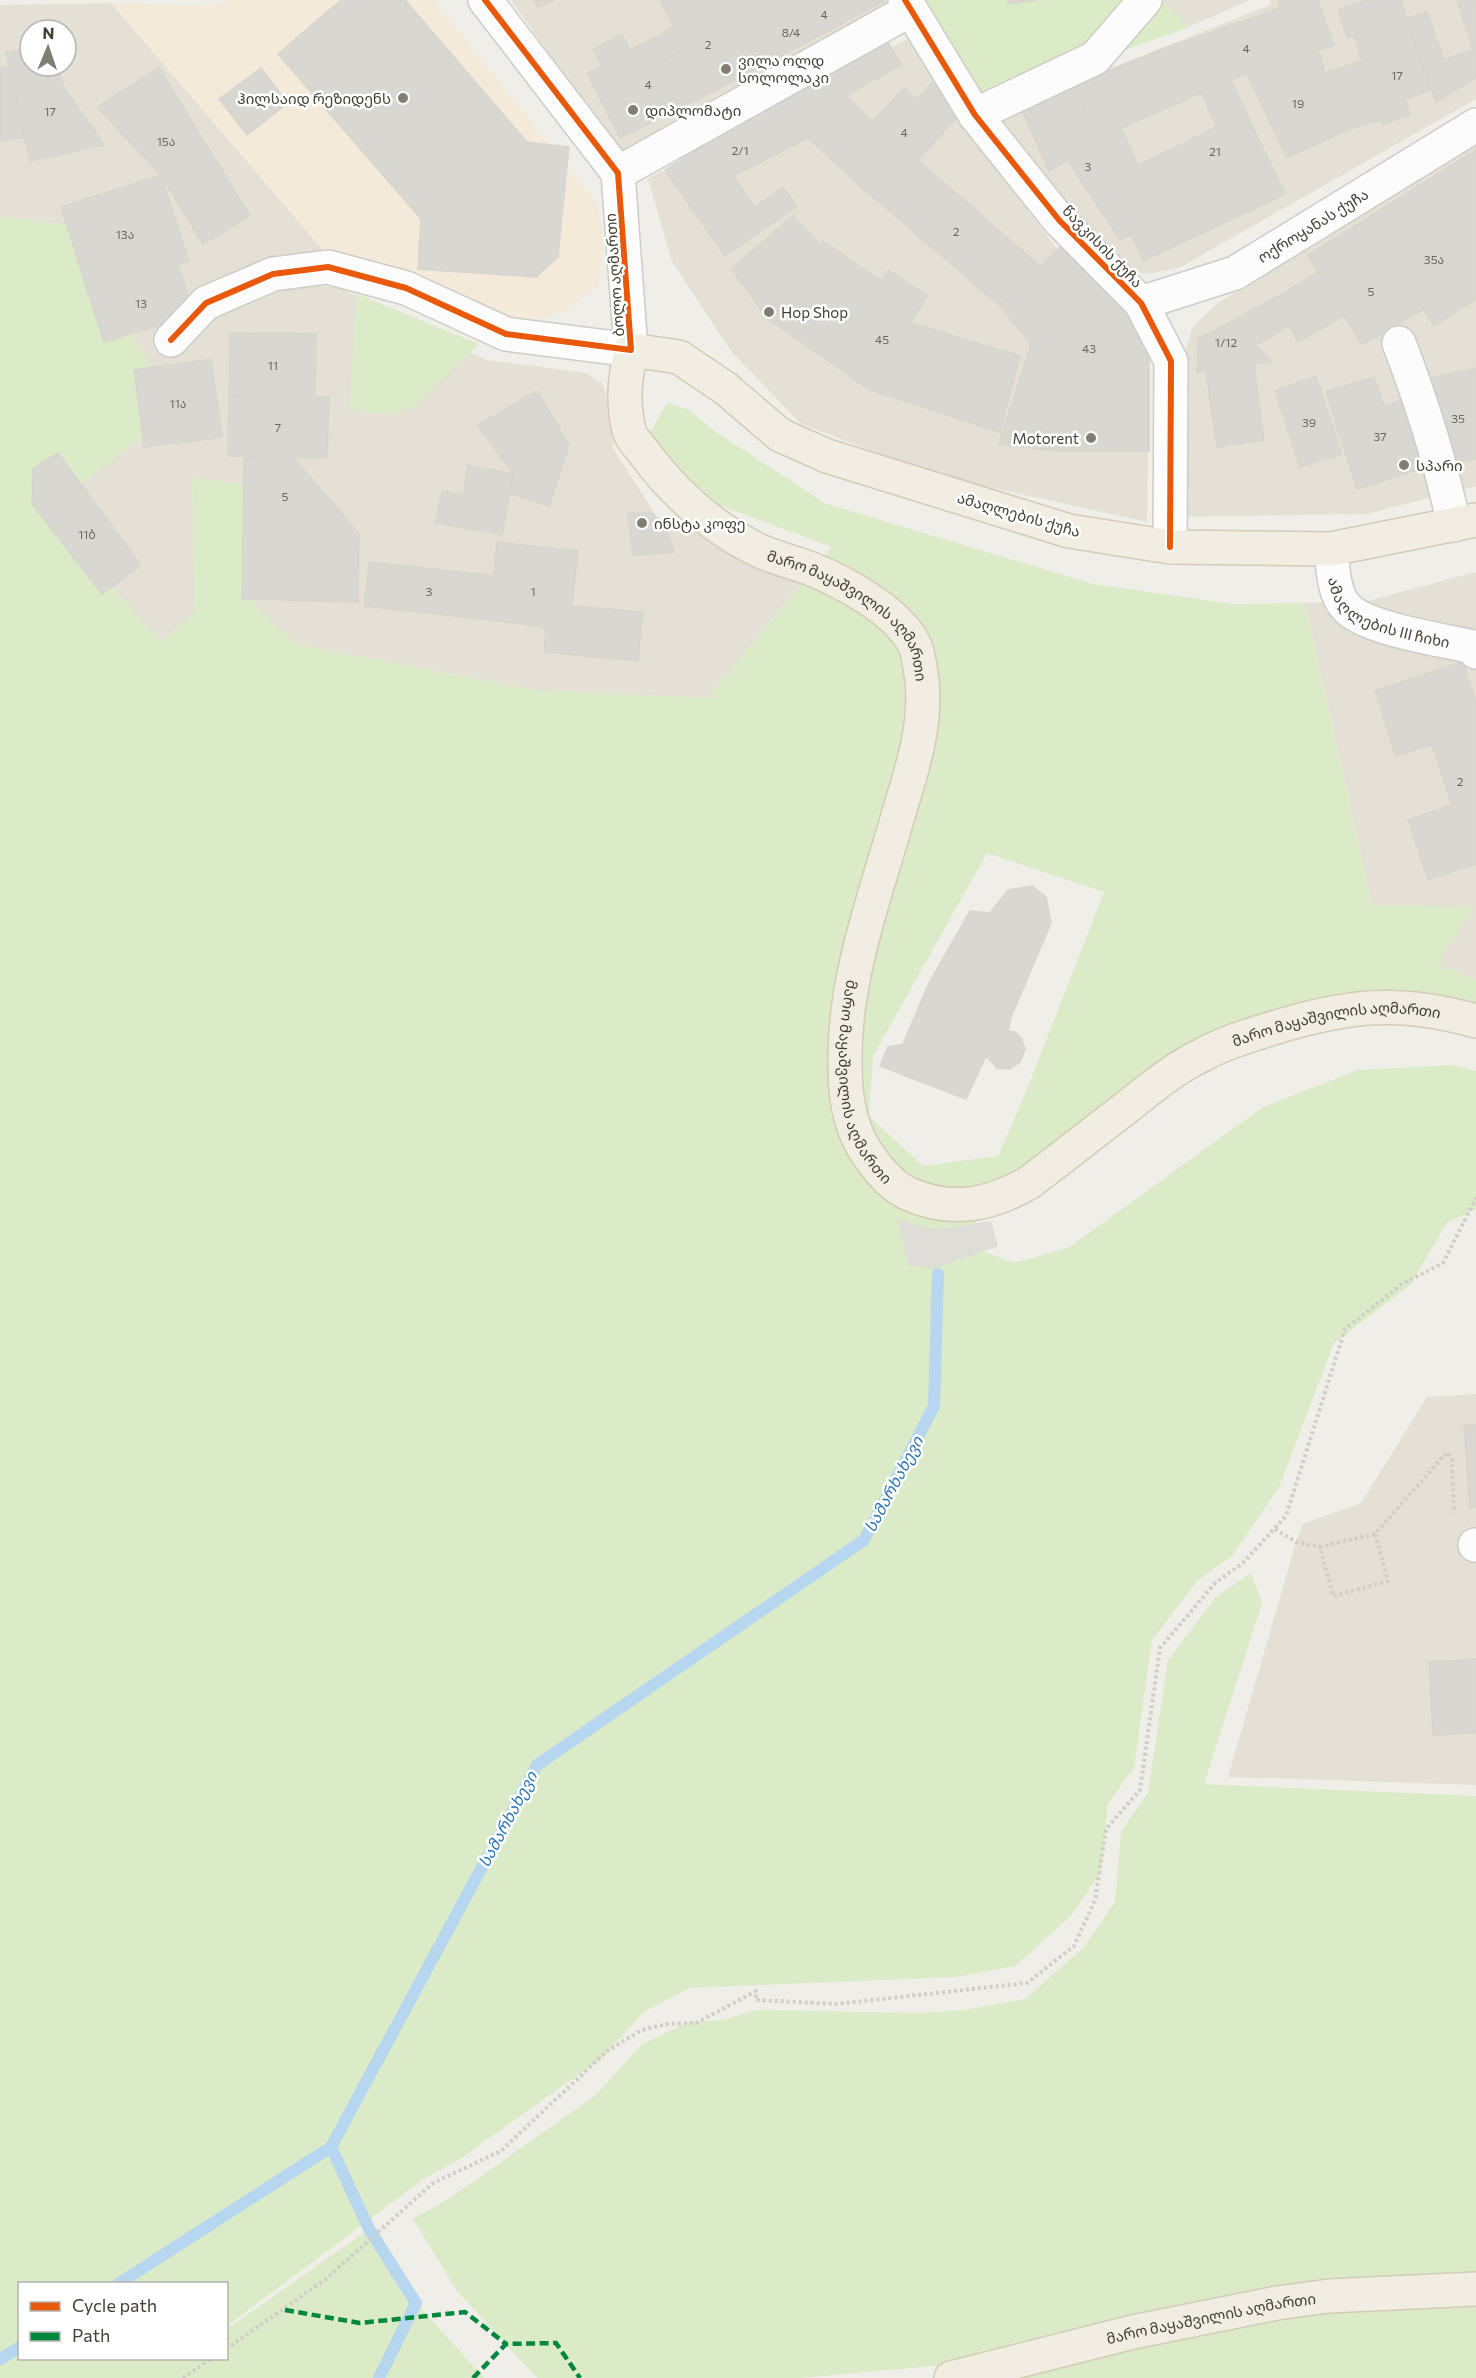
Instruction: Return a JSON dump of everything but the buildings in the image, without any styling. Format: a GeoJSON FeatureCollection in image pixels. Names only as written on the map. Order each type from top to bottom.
{"type":"FeatureCollection","features":[{"type":"Feature","properties":{"kind":"main road","name":"ამაღლების ქუჩა"},"geometry":{"type":"LineString","coordinates":[[631,350],[679,357],[725,388],[780,435],[827,456],[1069,531],[1170,547],[1331,549],[1465,523]]}},
{"type":"Feature","properties":{"kind":"main road","name":"მარო მაყაშვილის აღმართი"},"geometry":{"type":"LineString","coordinates":[[631,350],[624,388],[630,434],[675,490],[710,520],[759,550],[812,570],[856,592],[902,625],[915,646],[920,666],[924,703],[920,735],[858,955],[844,1048],[845,1088],[852,1124],[865,1152],[882,1174],[903,1191],[928,1203],[958,1206],[987,1201],[1011,1193],[1030,1182],[1167,1076],[1193,1060],[1236,1040],[1290,1023],[1341,1010],[1373,1006],[1438,1012],[1476,1021]]}},
{"type":"Feature","properties":{"kind":"main road","name":"მარო მაყაშვილის აღმართი"},"geometry":{"type":"LineString","coordinates":[[951,2378],[1133,2332],[1277,2303],[1329,2296],[1476,2289]]}},
{"type":"Feature","properties":{"kind":"street"},"geometry":{"type":"LineString","coordinates":[[485,0],[618,173],[907,5]]}},
{"type":"Feature","properties":{"kind":"street"},"geometry":{"type":"LineString","coordinates":[[975,116],[1095,58],[1144,0]]}},
{"type":"Feature","properties":{"kind":"street","name":"წავკისის ქუჩა"},"geometry":{"type":"LineString","coordinates":[[907,5],[975,116],[1059,220],[1141,303],[1172,361],[1170,547]]}},
{"type":"Feature","properties":{"kind":"street","name":"ოქროყანას ქუჩა"},"geometry":{"type":"LineString","coordinates":[[1141,303],[1235,273],[1476,125]]}},
{"type":"Feature","properties":{"kind":"street","name":"ბოლო აღმართი"},"geometry":{"type":"LineString","coordinates":[[171,340],[206,303],[273,274],[328,267],[406,288],[506,334],[631,350],[618,173]]}},
{"type":"Feature","properties":{"kind":"street"},"geometry":{"type":"LineString","coordinates":[[1399,343],[1422,405],[1445,481],[1465,523]]}},
{"type":"Feature","properties":{"kind":"street","name":"ამაღლების III ჩიხი"},"geometry":{"type":"LineString","coordinates":[[1331,549],[1337,590],[1345,607],[1366,622],[1473,647],[1476,652]]}},
{"type":"Feature","properties":{"kind":"path"},"geometry":{"type":"LineString","coordinates":[[228,2348],[326,2279],[433,2183],[501,2151],[607,2051],[642,2030],[667,2024],[696,2023],[756,1990],[756,2000],[837,2004],[1027,1983],[1074,1946],[1095,1900],[1106,1829],[1140,1790],[1160,1647],[1216,1582],[1242,1564],[1286,1516],[1345,1329],[1402,1284],[1443,1263],[1476,1198]]}},
{"type":"Feature","properties":{"kind":"path"},"geometry":{"type":"LineString","coordinates":[[1275,1529],[1296,1542],[1320,1547],[1375,1534],[1447,1452],[1452,1459],[1468,1538]]}},
{"type":"Feature","properties":{"kind":"path"},"geometry":{"type":"LineString","coordinates":[[1320,1547],[1333,1596],[1388,1581],[1375,1534]]}},
{"type":"Feature","properties":{"kind":"path"},"geometry":{"type":"LineString","coordinates":[[183,2378],[209,2360]]}},
{"type":"Feature","properties":{"kind":"shaded area"},"geometry":{"type":"Polygon","coordinates":[[[230,0],[433,0],[598,206],[603,239],[599,286],[564,311],[535,320],[482,312],[328,256],[111,3],[212,6],[230,0]]]}},
{"type":"Feature","properties":{"kind":"shaded area"},"geometry":{"type":"Polygon","coordinates":[[[511,0],[892,0],[893,2],[620,155],[511,0]]]}},
{"type":"Feature","properties":{"kind":"shaded area"},"geometry":{"type":"Polygon","coordinates":[[[1161,0],[1250,0],[1189,27],[1161,0]]]}},
{"type":"Feature","properties":{"kind":"shaded area"},"geometry":{"type":"Polygon","coordinates":[[[1271,0],[1476,0],[1476,99],[1179,268],[1145,274],[1119,265],[1063,213],[997,113],[1270,5],[1271,0]]]}},
{"type":"Feature","properties":{"kind":"shaded area"},"geometry":{"type":"Polygon","coordinates":[[[111,3],[328,256],[217,310],[261,291],[297,284],[340,288],[486,360],[586,373],[602,383],[611,409],[613,448],[656,516],[806,578],[707,698],[535,690],[295,644],[254,605],[250,486],[192,478],[195,612],[161,642],[45,512],[176,410],[66,225],[0,216],[0,5],[111,3]]]}},
{"type":"Feature","properties":{"kind":"shaded area"},"geometry":{"type":"Polygon","coordinates":[[[911,37],[996,168],[1057,249],[1114,310],[1149,388],[1147,522],[931,474],[800,423],[730,350],[672,261],[648,179],[911,37]]]}},
{"type":"Feature","properties":{"kind":"shaded area"},"geometry":{"type":"Polygon","coordinates":[[[1476,140],[1476,486],[1367,514],[1186,517],[1187,345],[1193,326],[1219,302],[1327,238],[1476,140]]]}},
{"type":"Feature","properties":{"kind":"shaded area"},"geometry":{"type":"Polygon","coordinates":[[[1476,572],[1476,980],[1436,964],[1473,907],[1372,905],[1305,603],[1367,601],[1476,572]]]}},
{"type":"Feature","properties":{"kind":"shaded area"},"geometry":{"type":"Polygon","coordinates":[[[897,1218],[919,1226],[942,1229],[991,1221],[998,1246],[934,1269],[908,1265],[897,1218]]]}},
{"type":"Feature","properties":{"kind":"shaded area"},"geometry":{"type":"Polygon","coordinates":[[[1476,1394],[1476,1785],[1228,1777],[1303,1524],[1361,1503],[1427,1397],[1476,1394]]]}},
{"type":"Feature","properties":{"kind":"green space"},"geometry":{"type":"Polygon","coordinates":[[[916,0],[1161,0],[1189,27],[983,102],[916,0]]]}},
{"type":"Feature","properties":{"kind":"green space"},"geometry":{"type":"Polygon","coordinates":[[[0,216],[66,225],[176,410],[46,512],[161,642],[195,612],[192,477],[250,486],[254,605],[295,644],[535,690],[707,698],[832,547],[716,504],[663,459],[650,432],[667,403],[689,410],[716,432],[824,503],[1093,584],[1233,604],[1305,603],[1372,905],[1474,907],[1436,964],[1476,980],[1476,1021],[1449,1013],[1236,1040],[987,1201],[965,1244],[1014,1263],[1068,1248],[1263,1107],[1358,1070],[1454,1065],[1476,1071],[1476,1209],[1447,1223],[1410,1285],[1334,1343],[1279,1487],[1232,1556],[1198,1580],[1152,1640],[1134,1767],[1108,1804],[1101,1872],[1071,1916],[1015,1966],[956,1977],[690,1988],[645,2011],[602,2058],[461,2158],[425,2178],[228,2325],[228,2282],[18,2282],[18,2360],[228,2360],[228,2328],[369,2229],[416,2303],[484,2378],[0,2378],[0,216]],[[987,853],[873,1056],[869,1116],[923,1166],[998,1156],[1026,1092],[1104,892],[987,853]]]}},
{"type":"Feature","properties":{"kind":"green space"},"geometry":{"type":"Polygon","coordinates":[[[357,294],[479,344],[414,406],[388,414],[349,409],[357,294]]]}},
{"type":"Feature","properties":{"kind":"green space"},"geometry":{"type":"Polygon","coordinates":[[[1251,1573],[1262,1603],[1204,1784],[1476,1796],[1476,2277],[967,2363],[800,2378],[537,2378],[457,2291],[413,2219],[450,2198],[596,2095],[641,2045],[688,2022],[723,2020],[757,2010],[921,2013],[964,2010],[1025,1999],[1084,1947],[1115,1902],[1121,1831],[1148,1793],[1168,1660],[1216,1597],[1251,1573]]]}},
{"type":"Feature","properties":{"kind":"green space"},"geometry":{"type":"Polygon","coordinates":[[[1476,2289],[1476,2378],[951,2378],[1133,2332],[1476,2289]]]}},
{"type":"Feature","properties":{"kind":"waterway","name":"სამარხახევი"},"geometry":{"type":"LineString","coordinates":[[379,2378],[416,2303],[369,2229],[331,2147],[537,1765],[864,1540],[934,1406],[938,1274]]}},
{"type":"Feature","properties":{"kind":"waterway"},"geometry":{"type":"LineString","coordinates":[[121,2282],[331,2147]]}},
{"type":"Feature","properties":{"kind":"waterway"},"geometry":{"type":"LineString","coordinates":[[0,2359],[18,2348]]}},
{"type":"Feature","properties":{"kind":"marked path"},"geometry":{"type":"LineString","coordinates":[[285,2310],[360,2323],[465,2312],[506,2344]]}},
{"type":"Feature","properties":{"kind":"marked path"},"geometry":{"type":"LineString","coordinates":[[473,2378],[506,2344],[556,2343],[580,2378]]}},
{"type":"Feature","properties":{"kind":"cycle path"},"geometry":{"type":"LineString","coordinates":[[171,340],[206,303],[273,274],[328,267],[406,288],[506,334],[631,350],[618,173],[485,0]]}},
{"type":"Feature","properties":{"kind":"cycle path"},"geometry":{"type":"LineString","coordinates":[[905,0],[975,115],[1059,220],[1141,303],[1171,361],[1170,547]]}},
{"type":"Feature","properties":{"kind":"place","name":"ვილა ოლდ სოლოლაკი"},"geometry":{"type":"Point","coordinates":[726,69]}},
{"type":"Feature","properties":{"kind":"place","name":"ჰილსაიდ რეზიდენს"},"geometry":{"type":"Point","coordinates":[403,98]}},
{"type":"Feature","properties":{"kind":"place","name":"დიპლომატი"},"geometry":{"type":"Point","coordinates":[633,110]}},
{"type":"Feature","properties":{"kind":"place","name":"Hop Shop"},"geometry":{"type":"Point","coordinates":[769,312]}},
{"type":"Feature","properties":{"kind":"place","name":"Motorent"},"geometry":{"type":"Point","coordinates":[1091,438]}},
{"type":"Feature","properties":{"kind":"place","name":"სპარი"},"geometry":{"type":"Point","coordinates":[1404,465]}},
{"type":"Feature","properties":{"kind":"place","name":"ინსტა კოფე"},"geometry":{"type":"Point","coordinates":[642,523]}}]}
